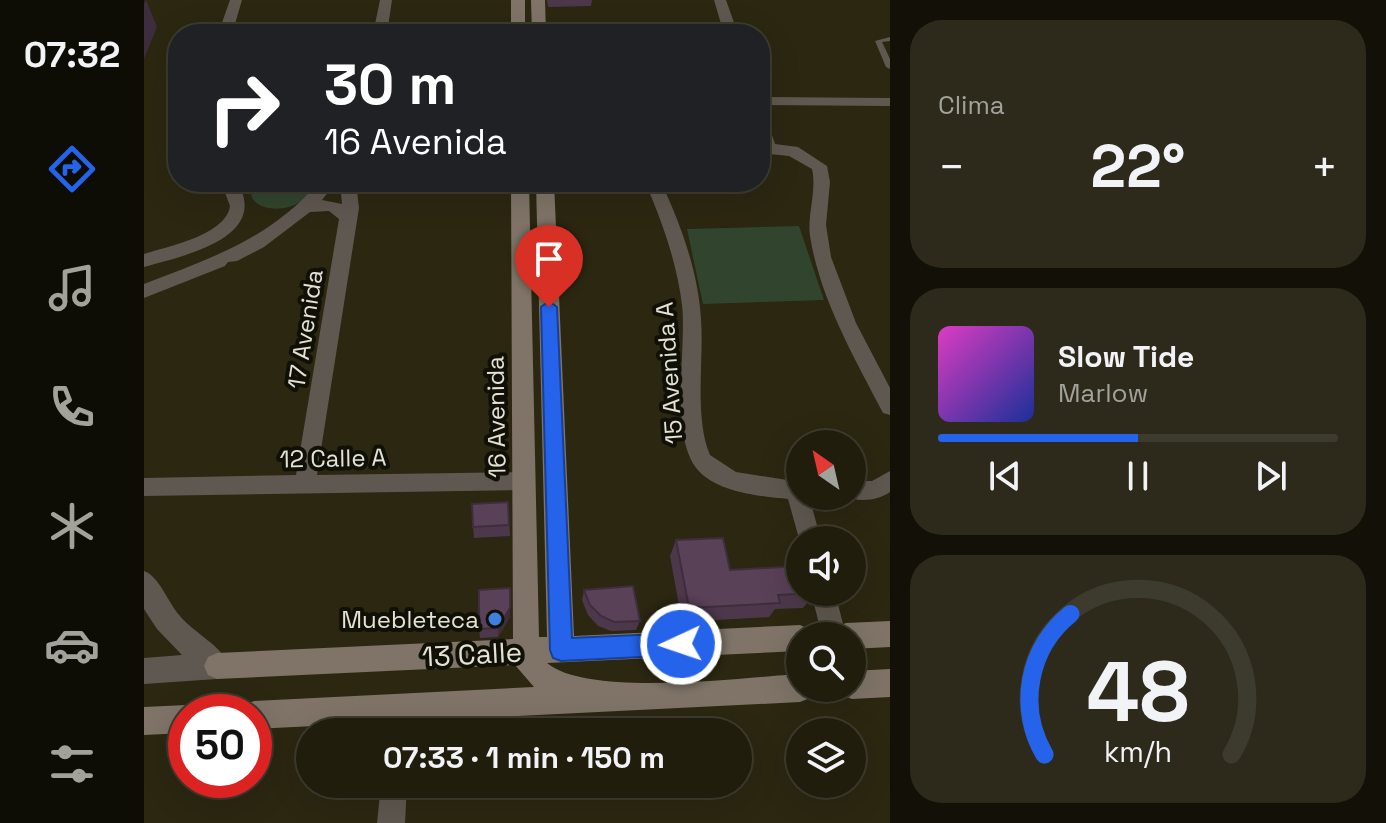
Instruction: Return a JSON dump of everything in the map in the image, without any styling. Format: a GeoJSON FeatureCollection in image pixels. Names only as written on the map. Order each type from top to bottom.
{"type":"FeatureCollection","features":[{"type":"Feature","properties":{"kind":"main road"},"geometry":{"type":"LineString","coordinates":[[518,0],[518,24]]}},
{"type":"Feature","properties":{"kind":"main road"},"geometry":{"type":"LineString","coordinates":[[538,0],[539,24]]}},
{"type":"Feature","properties":{"kind":"main road","name":"16 Avenida"},"geometry":{"type":"LineString","coordinates":[[520,192],[525,651]]}},
{"type":"Feature","properties":{"kind":"main road"},"geometry":{"type":"LineString","coordinates":[[545,192],[561,650]]}},
{"type":"Feature","properties":{"kind":"main road"},"geometry":{"type":"LineString","coordinates":[[866,635],[890,634]]}},
{"type":"Feature","properties":{"kind":"main road","name":"13 Calle"},"geometry":{"type":"LineString","coordinates":[[217,666],[786,639]]}},
{"type":"Feature","properties":{"kind":"main road"},"geometry":{"type":"LineString","coordinates":[[525,651],[533,674],[548,682],[623,697]]}},
{"type":"Feature","properties":{"kind":"main road"},"geometry":{"type":"LineString","coordinates":[[866,684],[890,683]]}},
{"type":"Feature","properties":{"kind":"main road","name":"13 Calle"},"geometry":{"type":"LineString","coordinates":[[419,718],[623,697],[786,689]]}},
{"type":"Feature","properties":{"kind":"main road","name":"13 Calle"},"geometry":{"type":"LineString","coordinates":[[272,716],[342,718]]}},
{"type":"Feature","properties":{"kind":"main road"},"geometry":{"type":"LineString","coordinates":[[144,721],[168,720]]}},
{"type":"Feature","properties":{"kind":"street"},"geometry":{"type":"LineString","coordinates":[[228,24],[236,0]]}},
{"type":"Feature","properties":{"kind":"street"},"geometry":{"type":"LineString","coordinates":[[382,24],[386,0]]}},
{"type":"Feature","properties":{"kind":"street"},"geometry":{"type":"LineString","coordinates":[[720,0],[728,24]]}},
{"type":"Feature","properties":{"kind":"street"},"geometry":{"type":"LineString","coordinates":[[770,101],[890,102]]}},
{"type":"Feature","properties":{"kind":"street"},"geometry":{"type":"LineString","coordinates":[[770,149],[793,151],[816,161],[821,172],[818,235],[829,274],[850,331],[890,407]]}},
{"type":"Feature","properties":{"kind":"street"},"geometry":{"type":"LineString","coordinates":[[144,261],[208,238],[232,223],[239,212],[238,192]]}},
{"type":"Feature","properties":{"kind":"street"},"geometry":{"type":"LineString","coordinates":[[144,291],[225,260],[267,237],[308,207],[320,192]]}},
{"type":"Feature","properties":{"kind":"street","name":"17 Avenida"},"geometry":{"type":"LineString","coordinates":[[305,484],[351,208],[349,192]]}},
{"type":"Feature","properties":{"kind":"street","name":"15 Avenida A"},"geometry":{"type":"LineString","coordinates":[[657,192],[676,236],[684,269],[693,331],[692,435],[701,459],[726,478],[786,489]]}},
{"type":"Feature","properties":{"kind":"street"},"geometry":{"type":"LineString","coordinates":[[308,207],[330,205],[346,214],[349,221]]}},
{"type":"Feature","properties":{"kind":"street"},"geometry":{"type":"LineString","coordinates":[[866,490],[875,490],[890,480]]}},
{"type":"Feature","properties":{"kind":"street","name":"12 Calle A"},"geometry":{"type":"LineString","coordinates":[[144,487],[523,481]]}},
{"type":"Feature","properties":{"kind":"street"},"geometry":{"type":"LineString","coordinates":[[144,583],[156,610],[178,637],[217,666]]}},
{"type":"Feature","properties":{"kind":"street","name":"13 Calle"},"geometry":{"type":"LineString","coordinates":[[144,671],[217,666]]}},
{"type":"Feature","properties":{"kind":"street"},"geometry":{"type":"LineString","coordinates":[[391,823],[393,798]]}},
{"type":"Feature","properties":{"kind":"lane"},"geometry":{"type":"LineString","coordinates":[[890,39],[878,41],[890,67]]}},
{"type":"Feature","properties":{"kind":"green space"},"geometry":{"type":"Polygon","coordinates":[[[309,192],[300,202],[276,209],[255,202],[251,194],[309,192]]]}},
{"type":"Feature","properties":{"kind":"green space"},"geometry":{"type":"Polygon","coordinates":[[[799,226],[824,300],[703,304],[687,229],[799,226]]]}},
{"type":"Feature","properties":{"kind":"building"},"geometry":{"type":"Polygon","coordinates":[[[508,502],[509,525],[473,527],[472,504],[508,502]]]}},
{"type":"Feature","properties":{"kind":"building"},"geometry":{"type":"Polygon","coordinates":[[[723,538],[730,570],[786,567],[786,595],[778,595],[780,603],[689,608],[676,540],[723,538]]]}},
{"type":"Feature","properties":{"kind":"building"},"geometry":{"type":"Polygon","coordinates":[[[633,586],[640,621],[614,622],[601,616],[590,605],[584,590],[633,586]]]}},
{"type":"Feature","properties":{"kind":"building","name":"Muebleteca"},"geometry":{"type":"Polygon","coordinates":[[[510,588],[510,608],[498,628],[479,629],[479,590],[510,588]]]}},
{"type":"Feature","properties":{"kind":"place","name":"Muebleteca"},"geometry":{"type":"Point","coordinates":[495,619]}},
{"type":"Feature","properties":{"kind":"route"},"geometry":{"type":"LineString","coordinates":[[549,307],[561,650],[681,644]]}}]}
